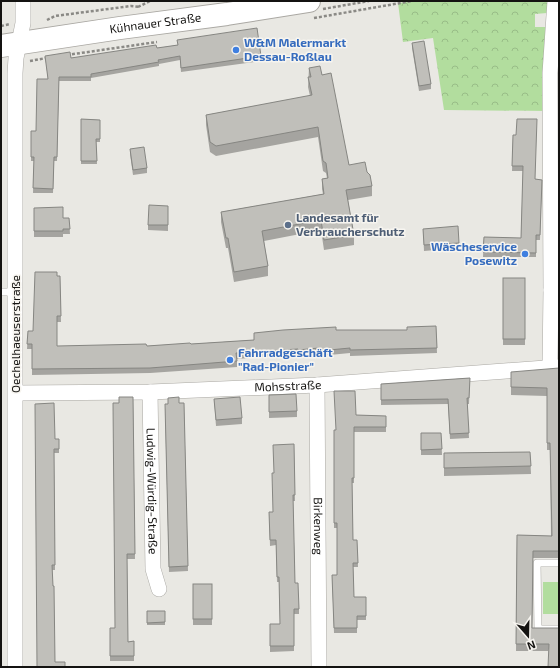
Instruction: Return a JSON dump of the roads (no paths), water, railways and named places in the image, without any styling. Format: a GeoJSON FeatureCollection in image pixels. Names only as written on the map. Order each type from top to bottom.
{"type":"FeatureCollection","features":[{"type":"Feature","properties":{"kind":"main road","name":"Kühnauer Straße"},"geometry":{"type":"LineString","coordinates":[[14,37],[228,14],[309,1]]}},
{"type":"Feature","properties":{"kind":"street","name":"Oechelhaeuserstraße"},"geometry":{"type":"LineString","coordinates":[[15,667],[16,392],[8,292],[16,58],[14,37],[23,1]]}},
{"type":"Feature","properties":{"kind":"street"},"geometry":{"type":"LineString","coordinates":[[555,1],[550,73],[555,290],[555,367]]}},
{"type":"Feature","properties":{"kind":"street","name":"Mohsstraße"},"geometry":{"type":"LineString","coordinates":[[16,392],[150,392],[317,385],[555,367]]}},
{"type":"Feature","properties":{"kind":"street","name":"Birkenweg"},"geometry":{"type":"LineString","coordinates":[[317,385],[318,667]]}},
{"type":"Feature","properties":{"kind":"street","name":"Ludwig-Würdig-Straße"},"geometry":{"type":"LineString","coordinates":[[150,392],[153,569],[160,589]]}},
{"type":"Feature","properties":{"kind":"lane"},"geometry":{"type":"LineString","coordinates":[[559,563],[537,563],[538,629],[559,629]]}},
{"type":"Feature","properties":{"kind":"place","name":"W&M Malermarkt Dessau-Roßlau"},"geometry":{"type":"Point","coordinates":[236,50]}},
{"type":"Feature","properties":{"kind":"place","name":"Landesamt für Verbraucherschutz"},"geometry":{"type":"Point","coordinates":[288,225]}},
{"type":"Feature","properties":{"kind":"place","name":"Wäscheservice Posewitz"},"geometry":{"type":"Point","coordinates":[525,254]}},
{"type":"Feature","properties":{"kind":"place","name":"Fahrradgeschäft \"Rad-Pionier\""},"geometry":{"type":"Point","coordinates":[230,360]}}]}
